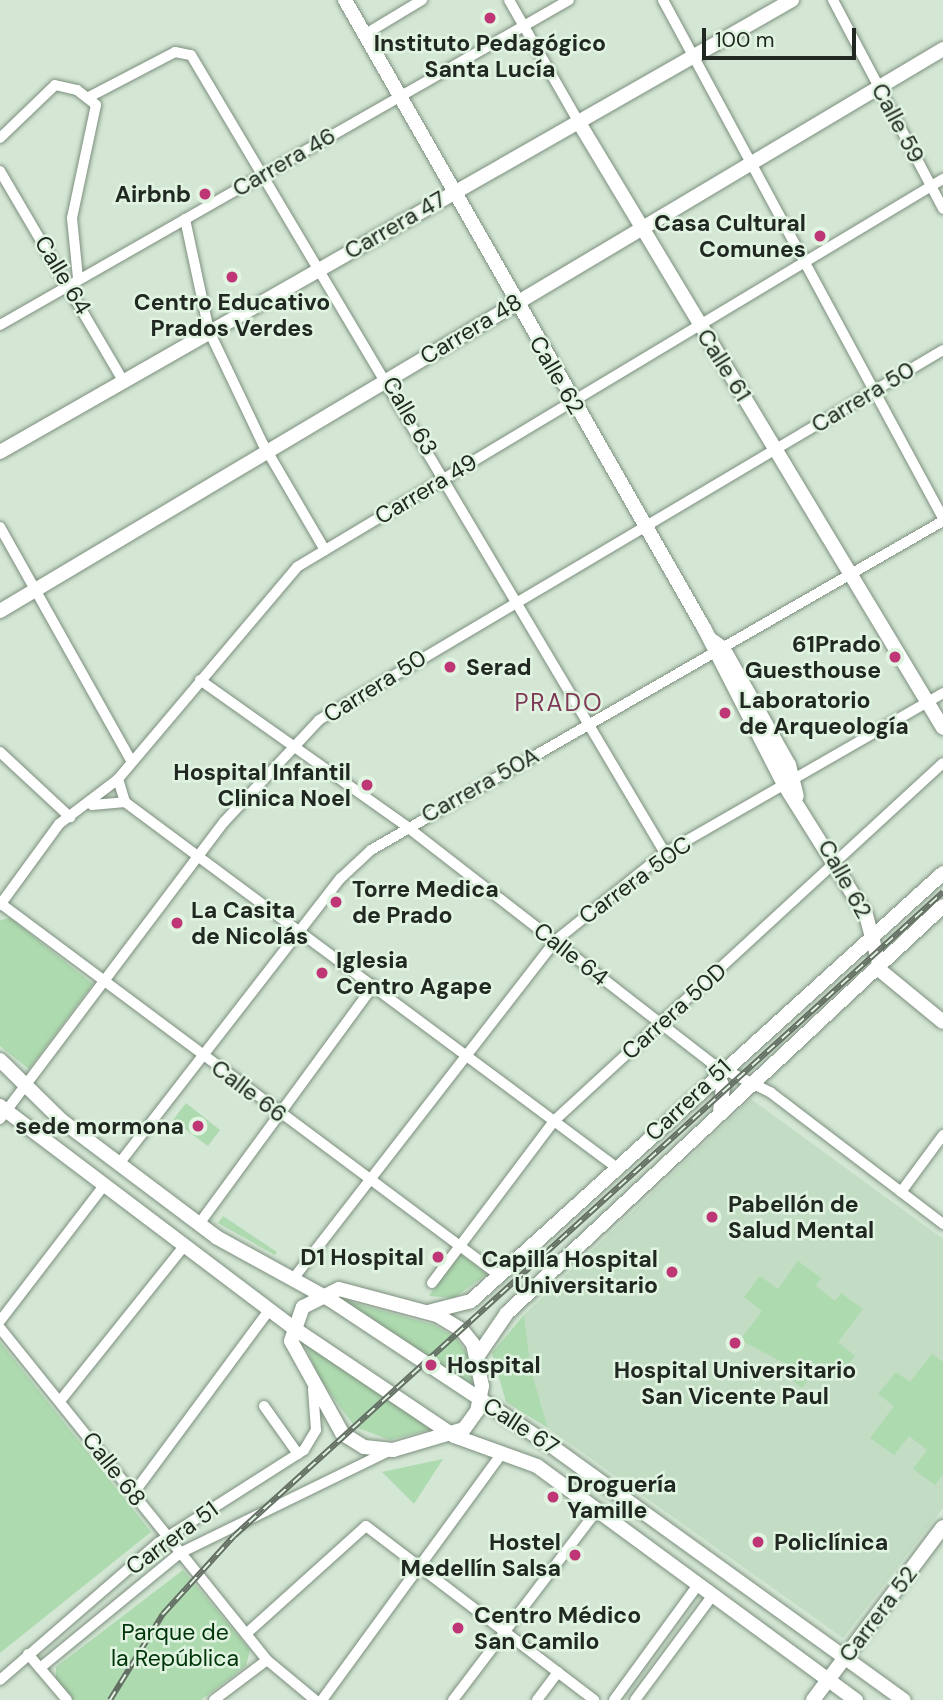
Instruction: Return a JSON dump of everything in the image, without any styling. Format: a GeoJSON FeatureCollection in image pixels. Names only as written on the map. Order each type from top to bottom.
{"type":"FeatureCollection","features":[{"type":"Feature","properties":{"kind":"main road","name":"Calle 62"},"geometry":{"type":"LineString","coordinates":[[345,0],[397,97],[718,651],[838,865],[872,932],[878,963],[895,986],[943,1022]]}},
{"type":"Feature","properties":{"kind":"main road","name":"Carrera 47"},"geometry":{"type":"LineString","coordinates":[[0,452],[319,267],[792,0]]}},
{"type":"Feature","properties":{"kind":"main road","name":"Carrera 48"},"geometry":{"type":"LineString","coordinates":[[0,611],[943,49]]}},
{"type":"Feature","properties":{"kind":"main road","name":"Calle 61"},"geometry":{"type":"LineString","coordinates":[[578,121],[640,229],[777,448],[943,728]]}},
{"type":"Feature","properties":{"kind":"main road","name":"Carrera 51"},"geometry":{"type":"LineString","coordinates":[[428,1312],[466,1305],[616,1167],[717,1069],[943,873]]}},
{"type":"Feature","properties":{"kind":"main road","name":"Carrera 51"},"geometry":{"type":"LineString","coordinates":[[477,1356],[499,1321],[751,1081],[943,906]]}},
{"type":"Feature","properties":{"kind":"main road","name":"Calle 67"},"geometry":{"type":"LineString","coordinates":[[0,1060],[118,1166],[200,1224],[320,1293],[481,1400],[904,1700]]}},
{"type":"Feature","properties":{"kind":"main road"},"geometry":{"type":"LineString","coordinates":[[717,1069],[723,1097],[719,1111]]}},
{"type":"Feature","properties":{"kind":"main road","name":"Calle 67"},"geometry":{"type":"LineString","coordinates":[[2,1112],[185,1245],[292,1327],[454,1436],[537,1466],[856,1700]]}},
{"type":"Feature","properties":{"kind":"main road"},"geometry":{"type":"LineString","coordinates":[[349,1289],[428,1312],[462,1330],[477,1356],[481,1400],[454,1436],[394,1450],[350,1439],[313,1389],[292,1347],[292,1327],[320,1293],[349,1289]]}},
{"type":"Feature","properties":{"kind":"main road","name":"Carrera 52"},"geometry":{"type":"LineString","coordinates":[[813,1700],[943,1527]]}},
{"type":"Feature","properties":{"kind":"main road"},"geometry":{"type":"LineString","coordinates":[[717,1598],[738,1580]]}},
{"type":"Feature","properties":{"kind":"street"},"geometry":{"type":"LineString","coordinates":[[364,35],[422,0]]}},
{"type":"Feature","properties":{"kind":"street","name":"Calle 61"},"geometry":{"type":"LineString","coordinates":[[509,0],[578,121]]}},
{"type":"Feature","properties":{"kind":"street","name":"Carrera 46"},"geometry":{"type":"LineString","coordinates":[[0,325],[569,0]]}},
{"type":"Feature","properties":{"kind":"street"},"geometry":{"type":"LineString","coordinates":[[663,0],[943,520]]}},
{"type":"Feature","properties":{"kind":"street","name":"Calle 59"},"geometry":{"type":"LineString","coordinates":[[833,0],[943,209]]}},
{"type":"Feature","properties":{"kind":"street","name":"Calle 63"},"geometry":{"type":"LineString","coordinates":[[89,97],[175,52],[191,55],[387,378],[665,853]]}},
{"type":"Feature","properties":{"kind":"street"},"geometry":{"type":"LineString","coordinates":[[0,138],[55,85],[89,97],[97,116],[72,228],[74,281]]}},
{"type":"Feature","properties":{"kind":"street","name":"Calle 64"},"geometry":{"type":"LineString","coordinates":[[0,171],[74,281],[123,381]]}},
{"type":"Feature","properties":{"kind":"street","name":"Carrera 49"},"geometry":{"type":"LineString","coordinates":[[0,904],[70,817],[92,805],[118,779],[278,585],[326,550],[943,179]]}},
{"type":"Feature","properties":{"kind":"street"},"geometry":{"type":"LineString","coordinates":[[185,219],[209,331],[267,451],[326,550]]}},
{"type":"Feature","properties":{"kind":"street","name":"Carrera 50"},"geometry":{"type":"LineString","coordinates":[[2,1112],[27,1083],[199,854],[292,746],[347,702],[943,349]]}},
{"type":"Feature","properties":{"kind":"street","name":"Carrera 50A"},"geometry":{"type":"LineString","coordinates":[[118,1166],[355,863],[406,826],[852,577],[943,520]]}},
{"type":"Feature","properties":{"kind":"street"},"geometry":{"type":"LineString","coordinates":[[0,527],[34,592],[131,760]]}},
{"type":"Feature","properties":{"kind":"street","name":"Calle 64"},"geometry":{"type":"LineString","coordinates":[[200,680],[406,826],[717,1069],[751,1081],[943,1224]]}},
{"type":"Feature","properties":{"kind":"street","name":"Carrera 50C"},"geometry":{"type":"LineString","coordinates":[[293,1279],[371,1182],[555,941],[665,853],[791,783],[943,693]]}},
{"type":"Feature","properties":{"kind":"street"},"geometry":{"type":"LineString","coordinates":[[0,752],[70,817]]}},
{"type":"Feature","properties":{"kind":"street","name":"Carrera 50D"},"geometry":{"type":"LineString","coordinates":[[432,1283],[555,1120],[838,865],[943,763]]}},
{"type":"Feature","properties":{"kind":"street"},"geometry":{"type":"LineString","coordinates":[[118,779],[124,802]]}},
{"type":"Feature","properties":{"kind":"street"},"geometry":{"type":"LineString","coordinates":[[92,805],[124,802],[199,854],[616,1167]]}},
{"type":"Feature","properties":{"kind":"street","name":"Calle 66"},"geometry":{"type":"LineString","coordinates":[[0,904],[280,1115],[500,1276]]}},
{"type":"Feature","properties":{"kind":"street"},"geometry":{"type":"LineString","coordinates":[[200,1224],[374,985]]}},
{"type":"Feature","properties":{"kind":"street"},"geometry":{"type":"LineString","coordinates":[[901,1192],[943,1135]]}},
{"type":"Feature","properties":{"kind":"street"},"geometry":{"type":"LineString","coordinates":[[0,1321],[104,1185]]}},
{"type":"Feature","properties":{"kind":"street"},"geometry":{"type":"LineString","coordinates":[[60,1401],[185,1245]]}},
{"type":"Feature","properties":{"kind":"street"},"geometry":{"type":"LineString","coordinates":[[133,1494],[269,1310]]}},
{"type":"Feature","properties":{"kind":"street","name":"Calle 68"},"geometry":{"type":"LineString","coordinates":[[0,1328],[267,1660],[315,1700]]}},
{"type":"Feature","properties":{"kind":"street","name":"Carrera 51"},"geometry":{"type":"LineString","coordinates":[[0,1680],[167,1537],[298,1454],[316,1430],[313,1389]]}},
{"type":"Feature","properties":{"kind":"street"},"geometry":{"type":"LineString","coordinates":[[264,1406],[298,1454]]}},
{"type":"Feature","properties":{"kind":"street","name":"Carrera 51"},"geometry":{"type":"LineString","coordinates":[[40,1668],[180,1553],[394,1450]]}},
{"type":"Feature","properties":{"kind":"street"},"geometry":{"type":"LineString","coordinates":[[322,1700],[503,1452]]}},
{"type":"Feature","properties":{"kind":"street"},"geometry":{"type":"LineString","coordinates":[[453,1700],[597,1510]]}},
{"type":"Feature","properties":{"kind":"street"},"geometry":{"type":"LineString","coordinates":[[246,1634],[366,1527],[594,1700]]}},
{"type":"Feature","properties":{"kind":"street"},"geometry":{"type":"LineString","coordinates":[[614,1700],[698,1584]]}},
{"type":"Feature","properties":{"kind":"street"},"geometry":{"type":"LineString","coordinates":[[635,1700],[717,1598]]}},
{"type":"Feature","properties":{"kind":"street"},"geometry":{"type":"LineString","coordinates":[[28,1654],[66,1700]]}},
{"type":"Feature","properties":{"kind":"street"},"geometry":{"type":"LineString","coordinates":[[214,1700],[267,1660]]}},
{"type":"Feature","properties":{"kind":"street"},"geometry":{"type":"LineString","coordinates":[[537,1700],[558,1672]]}},
{"type":"Feature","properties":{"kind":"shaded area","name":"Hospital Universitario San Vicente Paul"},"geometry":{"type":"Polygon","coordinates":[[[751,1099],[943,1239],[943,1508],[843,1638],[548,1428],[531,1370],[524,1315],[751,1099]]]}},
{"type":"Feature","properties":{"kind":"green space"},"geometry":{"type":"Polygon","coordinates":[[[10,918],[93,984],[29,1069],[0,1046],[0,920],[10,918]]]}},
{"type":"Feature","properties":{"kind":"green space","name":"sede mormona"},"geometry":{"type":"Polygon","coordinates":[[[186,1103],[220,1130],[208,1146],[173,1120],[186,1103]]]}},
{"type":"Feature","properties":{"kind":"green space"},"geometry":{"type":"Polygon","coordinates":[[[223,1216],[277,1252],[275,1255],[218,1223],[223,1216]]]}},
{"type":"Feature","properties":{"kind":"green space"},"geometry":{"type":"Polygon","coordinates":[[[458,1252],[487,1274],[454,1298],[429,1296],[458,1252]]]}},
{"type":"Feature","properties":{"kind":"green space"},"geometry":{"type":"Polygon","coordinates":[[[798,1261],[821,1278],[816,1286],[835,1301],[841,1293],[863,1309],[838,1342],[855,1356],[840,1376],[822,1362],[802,1388],[784,1374],[790,1366],[740,1340],[762,1311],[744,1297],[760,1276],[778,1289],[798,1261]]]}},
{"type":"Feature","properties":{"kind":"green space"},"geometry":{"type":"Polygon","coordinates":[[[343,1300],[434,1325],[457,1339],[469,1357],[473,1388],[343,1300]]]}},
{"type":"Feature","properties":{"kind":"green space"},"geometry":{"type":"Polygon","coordinates":[[[524,1315],[531,1370],[548,1428],[506,1402],[492,1353],[524,1315]]]}},
{"type":"Feature","properties":{"kind":"green space"},"geometry":{"type":"Polygon","coordinates":[[[0,1342],[151,1532],[0,1653],[0,1342]]]}},
{"type":"Feature","properties":{"kind":"green space"},"geometry":{"type":"Polygon","coordinates":[[[304,1342],[432,1429],[390,1440],[355,1427],[319,1378],[304,1342]]]}},
{"type":"Feature","properties":{"kind":"green space"},"geometry":{"type":"Polygon","coordinates":[[[932,1354],[943,1362],[943,1474],[935,1485],[913,1469],[927,1450],[909,1436],[894,1455],[870,1438],[894,1406],[878,1394],[896,1372],[910,1382],[932,1354]]]}},
{"type":"Feature","properties":{"kind":"green space"},"geometry":{"type":"Polygon","coordinates":[[[443,1459],[414,1504],[382,1472],[443,1459]]]}},
{"type":"Feature","properties":{"kind":"green space","name":"Parque de la República"},"geometry":{"type":"Polygon","coordinates":[[[183,1570],[250,1650],[246,1666],[201,1700],[73,1700],[56,1679],[56,1667],[183,1570]]]}},
{"type":"Feature","properties":{"kind":"railway"},"geometry":{"type":"LineString","coordinates":[[110,1700],[163,1614],[234,1536],[943,892]]}},
{"type":"Feature","properties":{"kind":"place","name":"Instituto Pedagógico Santa Lucía"},"geometry":{"type":"Point","coordinates":[490,18]}},
{"type":"Feature","properties":{"kind":"place","name":"Airbnb"},"geometry":{"type":"Point","coordinates":[205,194]}},
{"type":"Feature","properties":{"kind":"place","name":"Casa Cultural Comunes"},"geometry":{"type":"Point","coordinates":[820,236]}},
{"type":"Feature","properties":{"kind":"place","name":"Centro Educativo Prados Verdes"},"geometry":{"type":"Point","coordinates":[232,277]}},
{"type":"Feature","properties":{"kind":"place","name":"61Prado Guesthouse"},"geometry":{"type":"Point","coordinates":[895,657]}},
{"type":"Feature","properties":{"kind":"place","name":"Serad"},"geometry":{"type":"Point","coordinates":[450,667]}},
{"type":"Feature","properties":{"kind":"place","name":"Laboratorio de Arqueología"},"geometry":{"type":"Point","coordinates":[725,713]}},
{"type":"Feature","properties":{"kind":"place","name":"Hospital Infantil Clinica Noel"},"geometry":{"type":"Point","coordinates":[367,785]}},
{"type":"Feature","properties":{"kind":"place","name":"Torre Medica de Prado"},"geometry":{"type":"Point","coordinates":[336,902]}},
{"type":"Feature","properties":{"kind":"place","name":"La Casita de Nicolás"},"geometry":{"type":"Point","coordinates":[177,923]}},
{"type":"Feature","properties":{"kind":"place","name":"Iglesia Centro Agape"},"geometry":{"type":"Point","coordinates":[322,973]}},
{"type":"Feature","properties":{"kind":"place","name":"sede mormona"},"geometry":{"type":"Point","coordinates":[198,1126]}},
{"type":"Feature","properties":{"kind":"place","name":"Pabellón de Salud Mental"},"geometry":{"type":"Point","coordinates":[712,1217]}},
{"type":"Feature","properties":{"kind":"place","name":"D1 Hospital"},"geometry":{"type":"Point","coordinates":[438,1257]}},
{"type":"Feature","properties":{"kind":"place","name":"Capilla Hospital Universitario"},"geometry":{"type":"Point","coordinates":[672,1272]}},
{"type":"Feature","properties":{"kind":"place","name":"Hospital Universitario San Vicente Paul"},"geometry":{"type":"Point","coordinates":[735,1343]}},
{"type":"Feature","properties":{"kind":"place","name":"Hospital"},"geometry":{"type":"Point","coordinates":[431,1365]}},
{"type":"Feature","properties":{"kind":"place","name":"Droguería Yamille"},"geometry":{"type":"Point","coordinates":[553,1497]}},
{"type":"Feature","properties":{"kind":"place","name":"Policlínica"},"geometry":{"type":"Point","coordinates":[758,1542]}},
{"type":"Feature","properties":{"kind":"place","name":"Hostel Medellín Salsa"},"geometry":{"type":"Point","coordinates":[575,1555]}},
{"type":"Feature","properties":{"kind":"place","name":"Centro Médico San Camilo"},"geometry":{"type":"Point","coordinates":[458,1628]}},
{"type":"Feature","properties":{"kind":"district","name":"PRADO"},"geometry":{"type":"Point","coordinates":[559,703]}}]}
